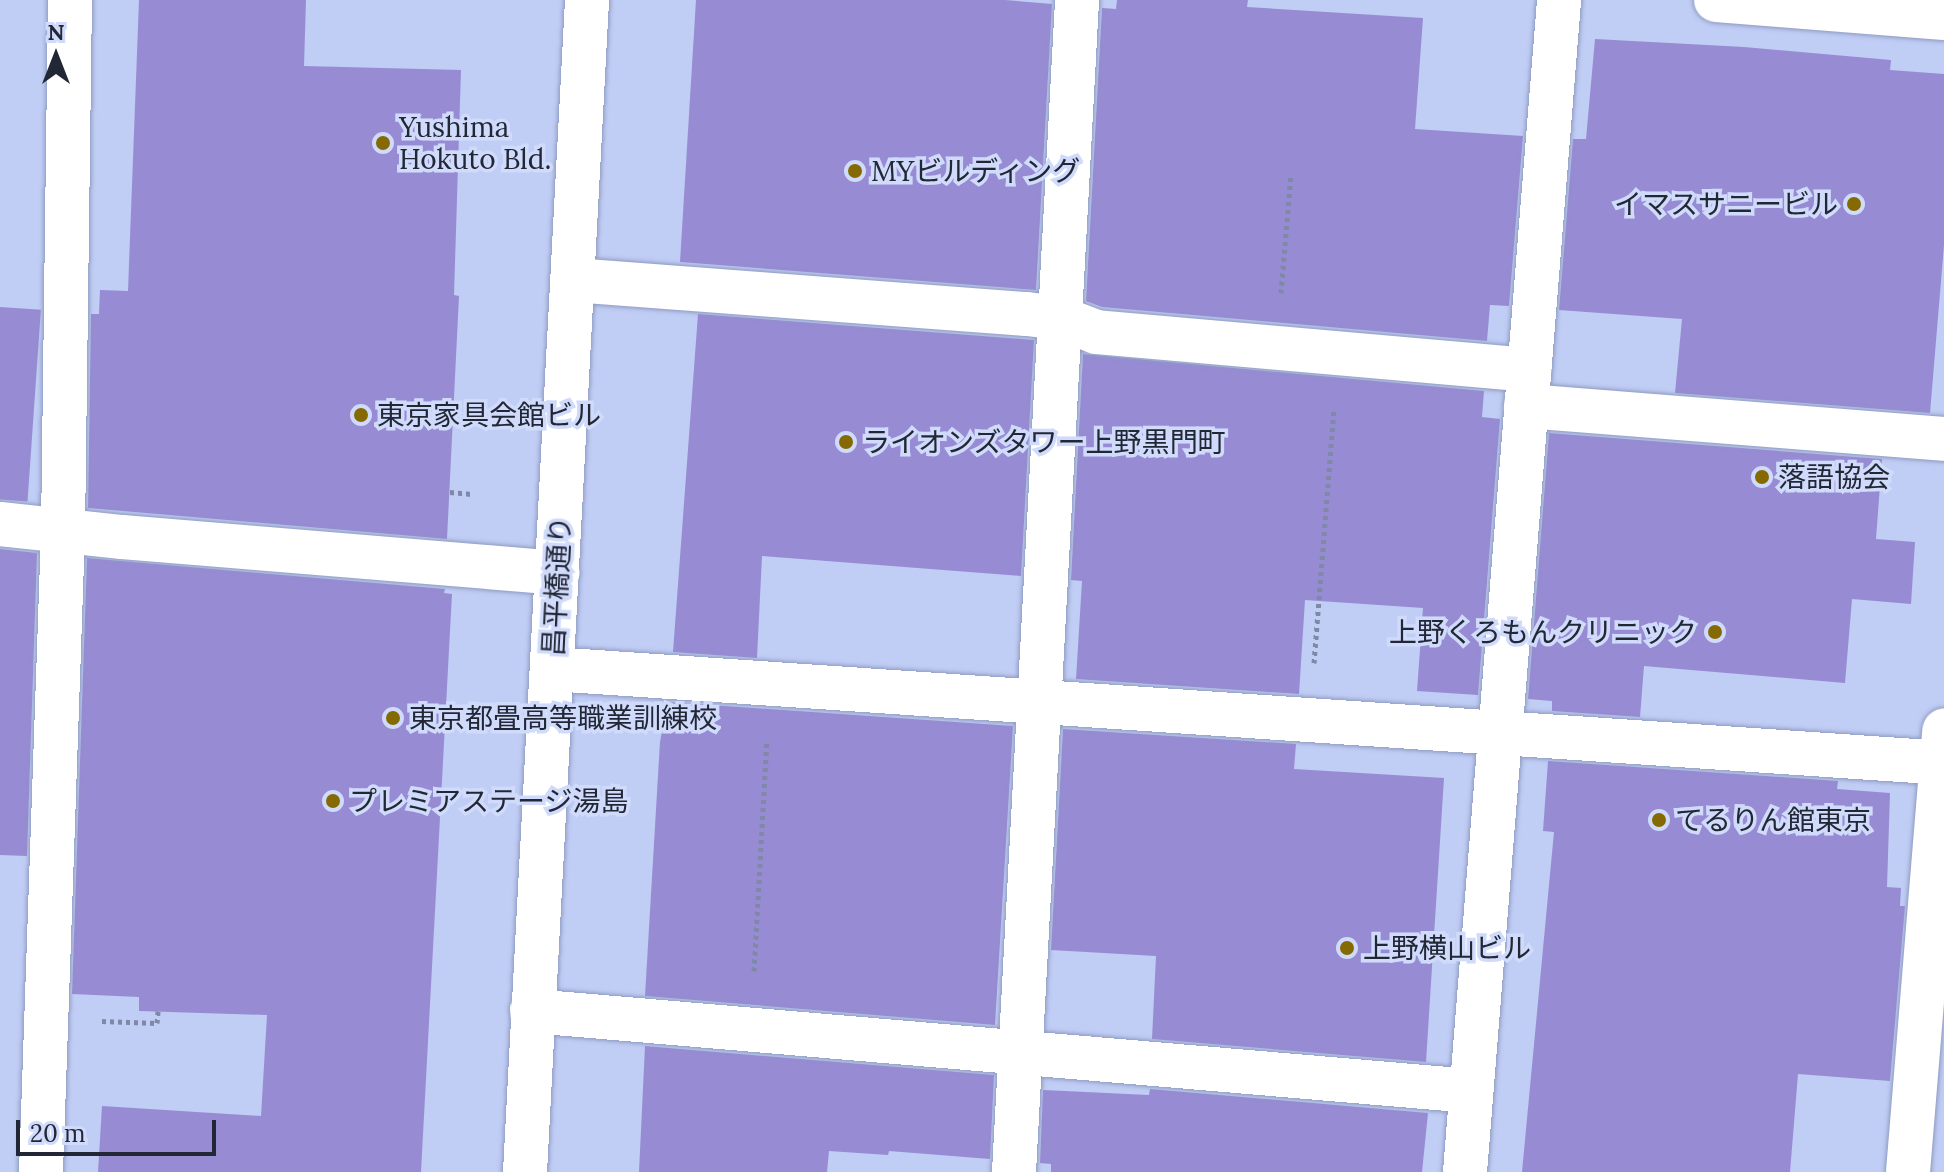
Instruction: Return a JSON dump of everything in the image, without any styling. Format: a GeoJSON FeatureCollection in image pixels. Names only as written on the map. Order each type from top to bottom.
{"type":"FeatureCollection","features":[{"type":"Feature","properties":{"kind":"street"},"geometry":{"type":"LineString","coordinates":[[41,1172],[63,532],[70,0]]}},
{"type":"Feature","properties":{"kind":"street","name":"昌平橋通り"},"geometry":{"type":"LineString","coordinates":[[525,1172],[587,0]]}},
{"type":"Feature","properties":{"kind":"street"},"geometry":{"type":"LineString","coordinates":[[1014,1172],[1077,0]]}},
{"type":"Feature","properties":{"kind":"street"},"geometry":{"type":"LineString","coordinates":[[1465,1172],[1559,0]]}},
{"type":"Feature","properties":{"kind":"street"},"geometry":{"type":"LineString","coordinates":[[1716,0],[1944,18]]}},
{"type":"Feature","properties":{"kind":"street"},"geometry":{"type":"LineString","coordinates":[[573,280],[1060,318],[1096,332],[1338,353],[1528,388],[1944,439]]}},
{"type":"Feature","properties":{"kind":"street"},"geometry":{"type":"LineString","coordinates":[[0,524],[63,532],[558,573]]}},
{"type":"Feature","properties":{"kind":"street"},"geometry":{"type":"LineString","coordinates":[[552,669],[1500,733],[1943,752],[1908,1172]]}},
{"type":"Feature","properties":{"kind":"street"},"geometry":{"type":"LineString","coordinates":[[532,1011],[1471,1091]]}},
{"type":"Feature","properties":{"kind":"path"},"geometry":{"type":"LineString","coordinates":[[1276,349],[1291,174]]}},
{"type":"Feature","properties":{"kind":"path"},"geometry":{"type":"LineString","coordinates":[[1311,721],[1338,353]]}},
{"type":"Feature","properties":{"kind":"path"},"geometry":{"type":"LineString","coordinates":[[450,492],[472,494]]}},
{"type":"Feature","properties":{"kind":"path"},"geometry":{"type":"LineString","coordinates":[[751,1030],[770,684]]}},
{"type":"Feature","properties":{"kind":"building"},"geometry":{"type":"Polygon","coordinates":[[[139,0],[306,0],[304,66],[461,70],[454,295],[459,296],[447,539],[88,508],[91,314],[99,314],[100,290],[128,291],[139,0]]]}},
{"type":"Feature","properties":{"kind":"building"},"geometry":{"type":"Polygon","coordinates":[[[696,0],[1005,0],[1052,4],[1036,290],[680,262],[696,0]]]}},
{"type":"Feature","properties":{"kind":"building"},"geometry":{"type":"Polygon","coordinates":[[[1117,0],[1248,0],[1247,7],[1423,18],[1415,129],[1523,136],[1509,306],[1490,305],[1487,341],[1102,307],[1086,301],[1102,8],[1116,9],[1117,0]]]}},
{"type":"Feature","properties":{"kind":"building"},"geometry":{"type":"Polygon","coordinates":[[[1595,39],[1744,47],[1891,60],[1890,70],[1944,74],[1944,245],[1930,413],[1675,393],[1682,319],[1559,310],[1573,139],[1586,139],[1595,39]]]}},
{"type":"Feature","properties":{"kind":"building"},"geometry":{"type":"Polygon","coordinates":[[[0,307],[41,310],[28,501],[0,499],[0,307]]]}},
{"type":"Feature","properties":{"kind":"building","name":"ライオンズタワー上野黒門町"},"geometry":{"type":"Polygon","coordinates":[[[698,314],[1034,340],[1021,576],[762,556],[757,658],[673,652],[698,314]]]}},
{"type":"Feature","properties":{"kind":"building"},"geometry":{"type":"Polygon","coordinates":[[[1083,354],[1484,391],[1482,417],[1500,419],[1478,695],[1417,691],[1423,608],[1305,600],[1299,694],[1076,679],[1082,581],[1071,580],[1083,354]]]}},
{"type":"Feature","properties":{"kind":"building"},"geometry":{"type":"Polygon","coordinates":[[[1549,433],[1882,459],[1876,539],[1915,542],[1911,604],[1852,599],[1845,683],[1644,666],[1640,717],[1552,711],[1552,701],[1528,699],[1549,433]]]}},
{"type":"Feature","properties":{"kind":"building"},"geometry":{"type":"Polygon","coordinates":[[[0,549],[37,553],[27,856],[0,855],[0,549]]]}},
{"type":"Feature","properties":{"kind":"building"},"geometry":{"type":"Polygon","coordinates":[[[87,558],[445,589],[444,593],[452,594],[421,1172],[98,1172],[102,1106],[261,1116],[267,1015],[139,1011],[139,997],[72,994],[87,558]]]}},
{"type":"Feature","properties":{"kind":"building"},"geometry":{"type":"Polygon","coordinates":[[[667,702],[1013,726],[995,1025],[645,996],[660,742],[667,702]]]}},
{"type":"Feature","properties":{"kind":"building"},"geometry":{"type":"Polygon","coordinates":[[[1063,729],[1296,744],[1294,769],[1444,778],[1426,1062],[1152,1039],[1156,956],[1051,950],[1063,729]]]}},
{"type":"Feature","properties":{"kind":"building"},"geometry":{"type":"Polygon","coordinates":[[[1548,761],[1838,781],[1837,789],[1890,793],[1887,887],[1901,888],[1900,906],[1905,906],[1890,1081],[1798,1074],[1790,1172],[1522,1172],[1554,832],[1543,831],[1548,761]]]}},
{"type":"Feature","properties":{"kind":"building"},"geometry":{"type":"Polygon","coordinates":[[[645,1046],[994,1075],[990,1159],[889,1151],[888,1155],[829,1151],[827,1172],[639,1172],[645,1046]]]}},
{"type":"Feature","properties":{"kind":"building"},"geometry":{"type":"Polygon","coordinates":[[[1150,1089],[1428,1113],[1422,1172],[1051,1172],[1051,1164],[1040,1163],[1043,1090],[1149,1095],[1150,1089]]]}},
{"type":"Feature","properties":{"kind":"place","name":"Yushima Hokuto Bld."},"geometry":{"type":"Point","coordinates":[383,143]}},
{"type":"Feature","properties":{"kind":"place","name":"MYビルディング"},"geometry":{"type":"Point","coordinates":[855,171]}},
{"type":"Feature","properties":{"kind":"place","name":"イマスサニービル"},"geometry":{"type":"Point","coordinates":[1854,204]}},
{"type":"Feature","properties":{"kind":"place","name":"東京家具会館ビル"},"geometry":{"type":"Point","coordinates":[361,415]}},
{"type":"Feature","properties":{"kind":"place","name":"ライオンズタワー上野黒門町"},"geometry":{"type":"Point","coordinates":[846,442]}},
{"type":"Feature","properties":{"kind":"place","name":"落語協会"},"geometry":{"type":"Point","coordinates":[1762,477]}},
{"type":"Feature","properties":{"kind":"place","name":"上野くろもんクリニック"},"geometry":{"type":"Point","coordinates":[1715,632]}},
{"type":"Feature","properties":{"kind":"place","name":"東京都畳高等職業訓練校"},"geometry":{"type":"Point","coordinates":[393,718]}},
{"type":"Feature","properties":{"kind":"place","name":"プレミアステージ湯島"},"geometry":{"type":"Point","coordinates":[333,801]}},
{"type":"Feature","properties":{"kind":"place","name":"てるりん館東京"},"geometry":{"type":"Point","coordinates":[1659,820]}},
{"type":"Feature","properties":{"kind":"place","name":"上野横山ビル"},"geometry":{"type":"Point","coordinates":[1347,948]}}]}
